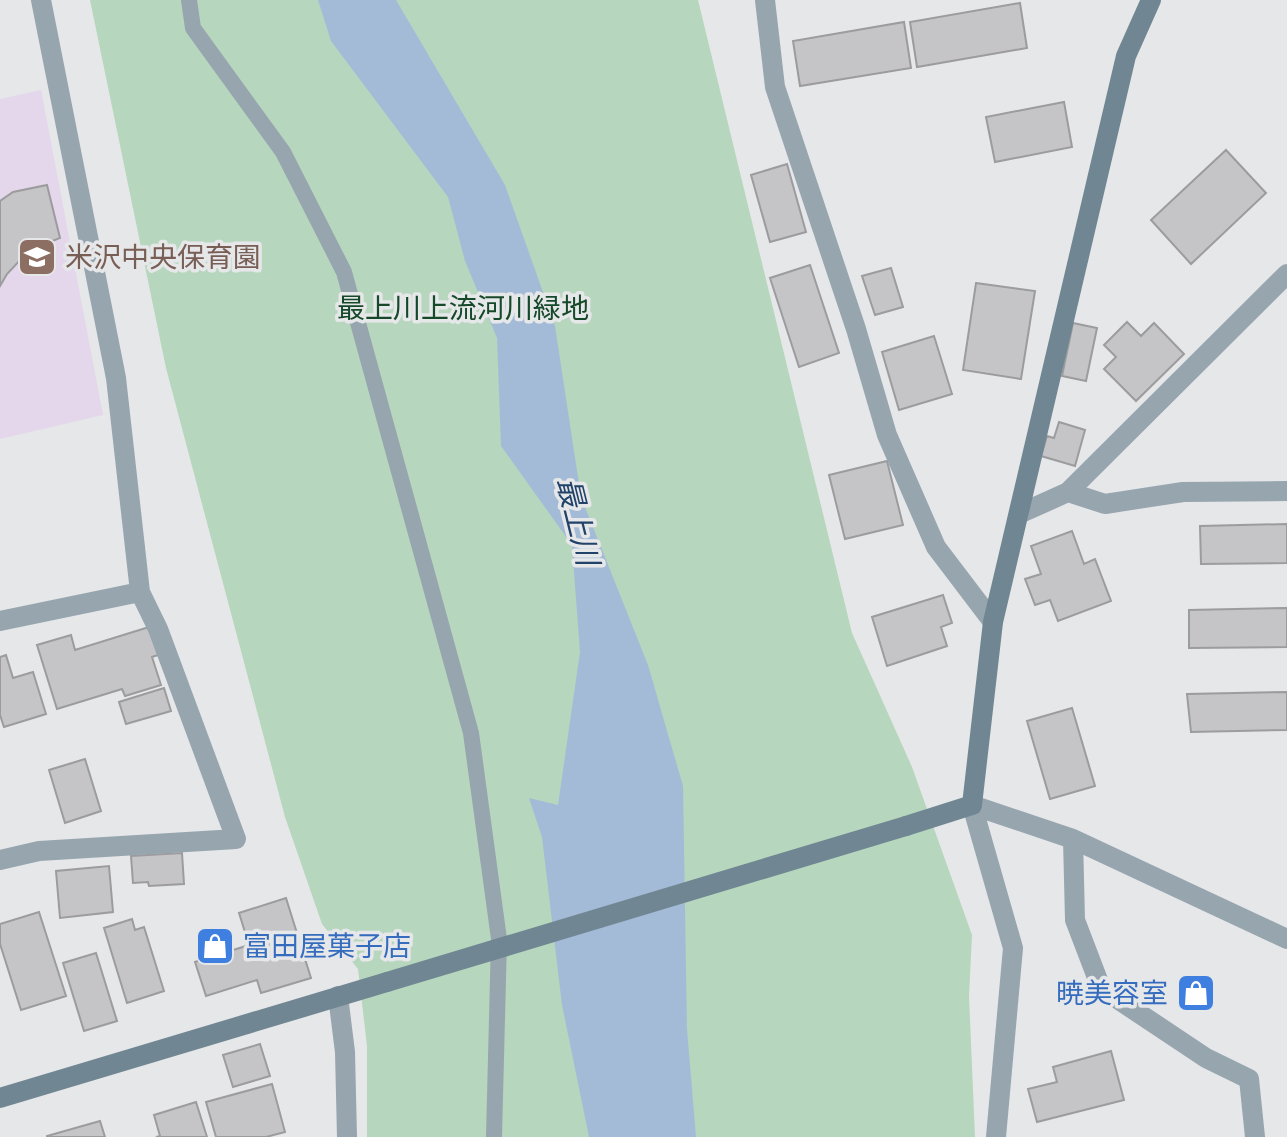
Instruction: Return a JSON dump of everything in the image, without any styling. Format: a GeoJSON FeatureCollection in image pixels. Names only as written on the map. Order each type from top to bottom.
{"type":"FeatureCollection","features":[{"type":"Feature","properties":{"kind":"street"},"geometry":{"type":"LineString","coordinates":[[0,860],[39,851],[236,839],[158,629],[140,592],[116,378],[41,0]]}},
{"type":"Feature","properties":{"kind":"street"},"geometry":{"type":"LineString","coordinates":[[765,0],[775,87],[856,329],[887,435],[936,547],[993,622]]}},
{"type":"Feature","properties":{"kind":"street"},"geometry":{"type":"LineString","coordinates":[[996,1137],[1013,948],[972,805],[993,622],[1126,56],[1151,0]]}},
{"type":"Feature","properties":{"kind":"street"},"geometry":{"type":"LineString","coordinates":[[1019,514],[1068,492],[1287,274]]}},
{"type":"Feature","properties":{"kind":"street"},"geometry":{"type":"LineString","coordinates":[[1068,492],[1105,504],[1183,492],[1287,491]]}},
{"type":"Feature","properties":{"kind":"street"},"geometry":{"type":"LineString","coordinates":[[0,621],[140,592]]}},
{"type":"Feature","properties":{"kind":"street"},"geometry":{"type":"LineString","coordinates":[[0,1098],[972,805],[1073,839],[1287,939]]}},
{"type":"Feature","properties":{"kind":"street"},"geometry":{"type":"LineString","coordinates":[[1073,839],[1075,920],[1101,988],[1206,1058],[1249,1079],[1255,1137]]}},
{"type":"Feature","properties":{"kind":"street"},"geometry":{"type":"LineString","coordinates":[[338,996],[345,1052],[347,1137]]}},
{"type":"Feature","properties":{"kind":"lane"},"geometry":{"type":"LineString","coordinates":[[189,0],[193,28],[283,152],[344,272],[471,733],[499,939],[494,1137]]}},
{"type":"Feature","properties":{"kind":"shaded area","name":"米沢中央保育園"},"geometry":{"type":"Polygon","coordinates":[[[41,90],[103,415],[0,439],[0,99],[41,90]]]}},
{"type":"Feature","properties":{"kind":"green space","name":"最上川上流河川緑地"},"geometry":{"type":"Polygon","coordinates":[[[90,0],[698,0],[852,633],[912,767],[972,935],[969,996],[975,1137],[367,1137],[367,1046],[358,969],[322,924],[285,817],[166,368],[90,0]]]}},
{"type":"Feature","properties":{"kind":"water","name":"最上川"},"geometry":{"type":"Polygon","coordinates":[[[318,0],[396,0],[505,185],[555,326],[581,497],[648,665],[683,786],[687,1029],[696,1137],[589,1137],[562,1005],[542,837],[529,798],[558,805],[580,652],[572,545],[501,446],[497,338],[465,261],[448,197],[331,41],[318,0]]]}},
{"type":"Feature","properties":{"kind":"building"},"geometry":{"type":"Polygon","coordinates":[[[1020,3],[1027,48],[917,67],[910,22],[1020,3]]]}},
{"type":"Feature","properties":{"kind":"building"},"geometry":{"type":"Polygon","coordinates":[[[904,22],[911,68],[800,86],[793,41],[904,22]]]}},
{"type":"Feature","properties":{"kind":"building"},"geometry":{"type":"Polygon","coordinates":[[[1064,102],[1072,147],[995,162],[986,117],[1064,102]]]}},
{"type":"Feature","properties":{"kind":"building"},"geometry":{"type":"Polygon","coordinates":[[[1226,150],[1266,193],[1191,264],[1151,220],[1226,150]]]}},
{"type":"Feature","properties":{"kind":"building"},"geometry":{"type":"Polygon","coordinates":[[[787,164],[806,232],[770,242],[751,175],[787,164]]]}},
{"type":"Feature","properties":{"kind":"building"},"geometry":{"type":"Polygon","coordinates":[[[47,185],[60,238],[22,258],[0,286],[0,201],[13,192],[47,185]]]}},
{"type":"Feature","properties":{"kind":"building"},"geometry":{"type":"Polygon","coordinates":[[[810,265],[839,353],[799,367],[770,278],[810,265]]]}},
{"type":"Feature","properties":{"kind":"building"},"geometry":{"type":"Polygon","coordinates":[[[891,268],[903,307],[875,315],[862,276],[891,268]]]}},
{"type":"Feature","properties":{"kind":"building"},"geometry":{"type":"Polygon","coordinates":[[[976,283],[1035,291],[1021,379],[963,370],[976,283]]]}},
{"type":"Feature","properties":{"kind":"building"},"geometry":{"type":"Polygon","coordinates":[[[1127,322],[1141,336],[1154,323],[1184,354],[1136,401],[1104,369],[1116,357],[1104,345],[1127,322]]]}},
{"type":"Feature","properties":{"kind":"building"},"geometry":{"type":"Polygon","coordinates":[[[1073,323],[1097,328],[1086,381],[1062,376],[1073,323]]]}},
{"type":"Feature","properties":{"kind":"building"},"geometry":{"type":"Polygon","coordinates":[[[934,336],[952,394],[899,410],[882,352],[934,336]]]}},
{"type":"Feature","properties":{"kind":"building"},"geometry":{"type":"Polygon","coordinates":[[[1059,422],[1085,430],[1075,466],[1041,456],[1047,436],[1054,438],[1059,422]]]}},
{"type":"Feature","properties":{"kind":"building"},"geometry":{"type":"Polygon","coordinates":[[[887,461],[903,525],[845,539],[829,475],[887,461]]]}},
{"type":"Feature","properties":{"kind":"building"},"geometry":{"type":"Polygon","coordinates":[[[1287,524],[1287,563],[1201,564],[1200,526],[1287,524]]]}},
{"type":"Feature","properties":{"kind":"building"},"geometry":{"type":"Polygon","coordinates":[[[1072,531],[1084,564],[1095,559],[1111,601],[1058,621],[1050,600],[1035,605],[1025,579],[1041,574],[1031,546],[1072,531]]]}},
{"type":"Feature","properties":{"kind":"building"},"geometry":{"type":"Polygon","coordinates":[[[943,595],[952,623],[941,627],[947,646],[887,666],[872,617],[943,595]]]}},
{"type":"Feature","properties":{"kind":"building"},"geometry":{"type":"Polygon","coordinates":[[[1287,608],[1287,647],[1189,648],[1189,610],[1287,608]]]}},
{"type":"Feature","properties":{"kind":"building"},"geometry":{"type":"Polygon","coordinates":[[[149,627],[158,655],[152,657],[161,685],[125,696],[122,689],[57,709],[37,645],[71,635],[75,650],[149,627]]]}},
{"type":"Feature","properties":{"kind":"building"},"geometry":{"type":"Polygon","coordinates":[[[6,655],[13,678],[33,672],[46,714],[4,727],[0,715],[0,657],[6,655]]]}},
{"type":"Feature","properties":{"kind":"building"},"geometry":{"type":"Polygon","coordinates":[[[164,688],[171,711],[126,724],[119,702],[164,688]]]}},
{"type":"Feature","properties":{"kind":"building"},"geometry":{"type":"Polygon","coordinates":[[[1287,692],[1287,730],[1191,732],[1187,694],[1287,692]]]}},
{"type":"Feature","properties":{"kind":"building"},"geometry":{"type":"Polygon","coordinates":[[[1072,708],[1095,786],[1050,799],[1027,721],[1072,708]]]}},
{"type":"Feature","properties":{"kind":"building"},"geometry":{"type":"Polygon","coordinates":[[[85,759],[101,811],[65,823],[49,770],[85,759]]]}},
{"type":"Feature","properties":{"kind":"building"},"geometry":{"type":"Polygon","coordinates":[[[182,853],[184,884],[149,886],[148,882],[133,883],[131,856],[182,853]]]}},
{"type":"Feature","properties":{"kind":"building"},"geometry":{"type":"Polygon","coordinates":[[[109,866],[113,912],[60,918],[56,871],[109,866]]]}},
{"type":"Feature","properties":{"kind":"building"},"geometry":{"type":"Polygon","coordinates":[[[286,898],[311,978],[261,993],[257,980],[206,996],[195,962],[249,945],[239,913],[286,898]]]}},
{"type":"Feature","properties":{"kind":"building"},"geometry":{"type":"Polygon","coordinates":[[[39,912],[66,996],[21,1010],[0,944],[0,924],[39,912]]]}},
{"type":"Feature","properties":{"kind":"building"},"geometry":{"type":"Polygon","coordinates":[[[132,919],[135,930],[144,927],[164,991],[127,1003],[104,928],[132,919]]]}},
{"type":"Feature","properties":{"kind":"building"},"geometry":{"type":"Polygon","coordinates":[[[96,953],[117,1021],[84,1031],[63,963],[96,953]]]}},
{"type":"Feature","properties":{"kind":"building"},"geometry":{"type":"Polygon","coordinates":[[[260,1044],[270,1076],[233,1087],[223,1055],[260,1044]]]}},
{"type":"Feature","properties":{"kind":"building"},"geometry":{"type":"Polygon","coordinates":[[[1111,1051],[1124,1100],[1037,1122],[1028,1089],[1057,1082],[1053,1067],[1111,1051]]]}},
{"type":"Feature","properties":{"kind":"building"},"geometry":{"type":"Polygon","coordinates":[[[272,1084],[285,1132],[266,1137],[216,1137],[206,1102],[272,1084]]]}},
{"type":"Feature","properties":{"kind":"building"},"geometry":{"type":"Polygon","coordinates":[[[196,1102],[207,1137],[156,1137],[160,1136],[154,1115],[196,1102]]]}},
{"type":"Feature","properties":{"kind":"building"},"geometry":{"type":"Polygon","coordinates":[[[100,1121],[105,1137],[47,1137],[47,1136],[100,1121]]]}},
{"type":"Feature","properties":{"kind":"place","name":"米沢中央保育園"},"geometry":{"type":"Point","coordinates":[37,257]}},
{"type":"Feature","properties":{"kind":"place","name":"富田屋菓子店"},"geometry":{"type":"Point","coordinates":[215,946]}},
{"type":"Feature","properties":{"kind":"place","name":"暁美容室"},"geometry":{"type":"Point","coordinates":[1196,993]}}]}
